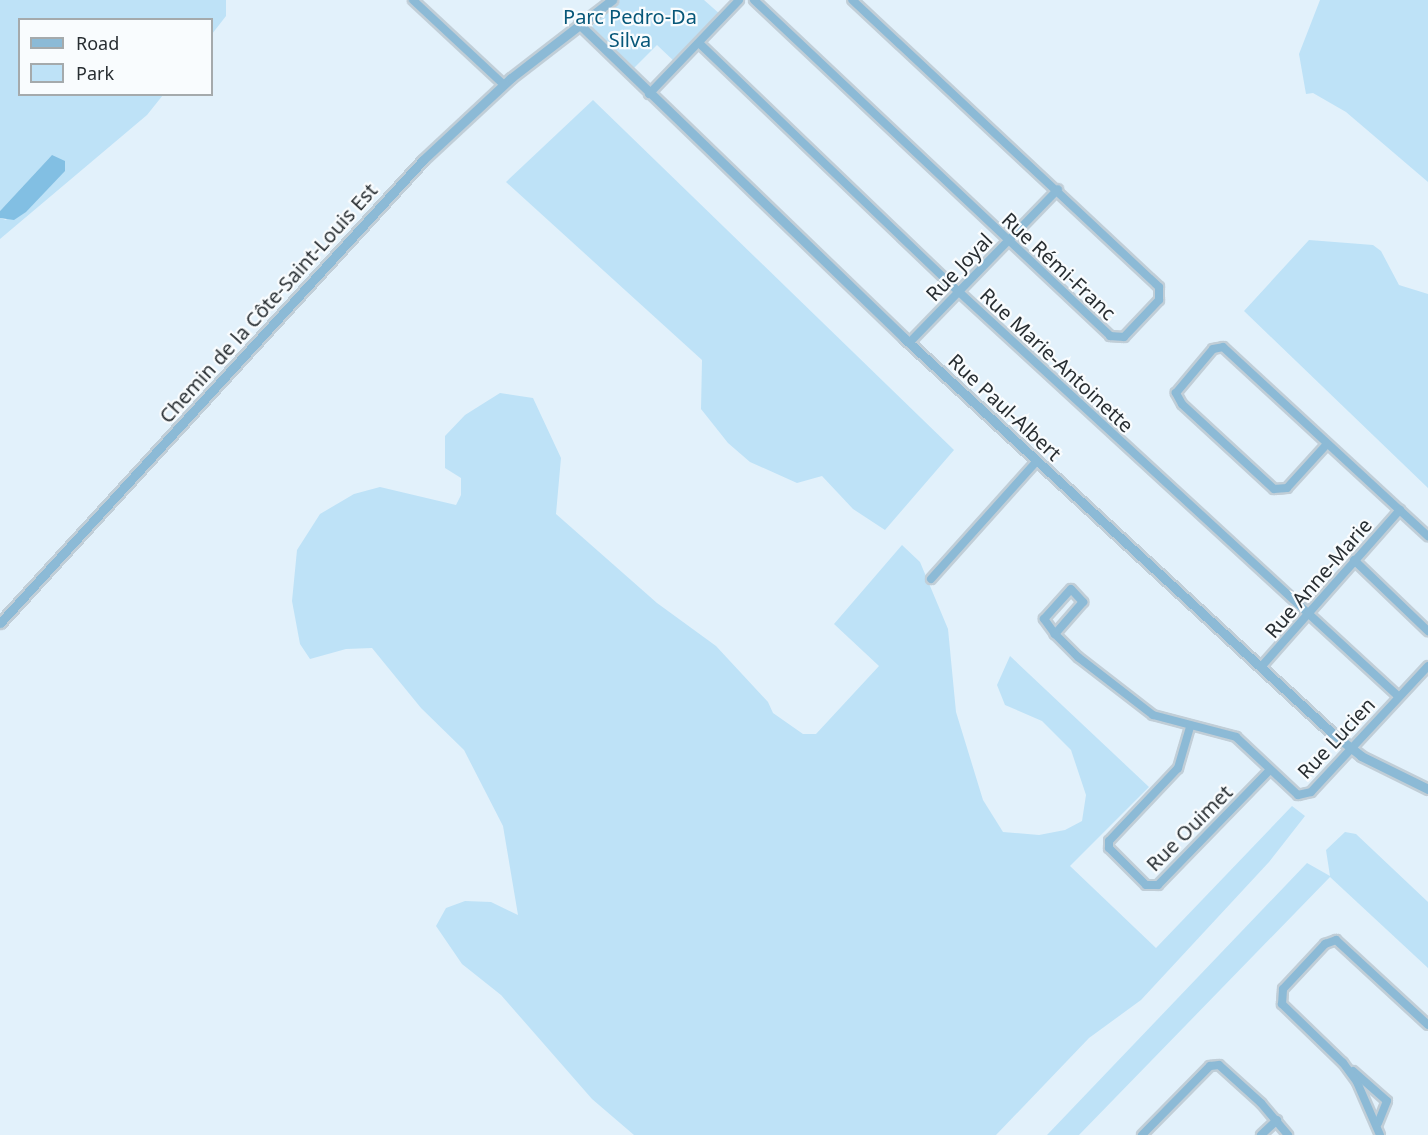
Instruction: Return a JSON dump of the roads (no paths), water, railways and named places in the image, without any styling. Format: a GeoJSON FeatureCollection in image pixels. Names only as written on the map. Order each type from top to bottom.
{"type":"FeatureCollection","features":[{"type":"Feature","properties":{"kind":"street"},"geometry":{"type":"LineString","coordinates":[[412,0],[503,84]]}},
{"type":"Feature","properties":{"kind":"street","name":"Chemin de la Côte-Saint-Louis Est"},"geometry":{"type":"LineString","coordinates":[[0,623],[398,185],[503,84],[612,0]]}},
{"type":"Feature","properties":{"kind":"street"},"geometry":{"type":"LineString","coordinates":[[650,94],[739,0]]}},
{"type":"Feature","properties":{"kind":"street","name":"Rue Rémi-Franc"},"geometry":{"type":"LineString","coordinates":[[753,0],[1110,336],[1118,339],[1125,336],[1159,300],[1160,288],[1058,189],[852,0]]}},
{"type":"Feature","properties":{"kind":"street","name":"Rue Paul-Albert"},"geometry":{"type":"LineString","coordinates":[[579,24],[909,342],[1351,749],[1428,789]]}},
{"type":"Feature","properties":{"kind":"street","name":"Rue Marie-Antoinette"},"geometry":{"type":"LineString","coordinates":[[699,43],[958,291],[1398,696]]}},
{"type":"Feature","properties":{"kind":"street","name":"Rue Joyal"},"geometry":{"type":"LineString","coordinates":[[909,342],[1058,189]]}},
{"type":"Feature","properties":{"kind":"street"},"geometry":{"type":"LineString","coordinates":[[1327,444],[1287,488],[1274,489],[1178,400],[1176,393],[1213,349],[1223,347],[1428,536]]}},
{"type":"Feature","properties":{"kind":"street"},"geometry":{"type":"LineString","coordinates":[[931,579],[1037,461]]}},
{"type":"Feature","properties":{"kind":"street","name":"Rue Anne-Marie"},"geometry":{"type":"LineString","coordinates":[[1261,667],[1400,510]]}},
{"type":"Feature","properties":{"kind":"street"},"geometry":{"type":"LineString","coordinates":[[1354,560],[1428,631]]}},
{"type":"Feature","properties":{"kind":"street"},"geometry":{"type":"LineString","coordinates":[[1071,589],[1083,602],[1055,634],[1044,619],[1071,589]]}},
{"type":"Feature","properties":{"kind":"street","name":"Rue Lucien"},"geometry":{"type":"LineString","coordinates":[[1055,634],[1078,657],[1153,715],[1190,727],[1236,737],[1269,771],[1304,795],[1351,749],[1428,666]]}},
{"type":"Feature","properties":{"kind":"street","name":"Rue Ouimet"},"geometry":{"type":"LineString","coordinates":[[1190,727],[1178,768],[1109,841],[1109,848],[1146,885],[1158,885],[1269,771]]}},
{"type":"Feature","properties":{"kind":"street"},"geometry":{"type":"LineString","coordinates":[[1378,1123],[1387,1101],[1343,1063],[1282,1004],[1280,997],[1325,945],[1336,940],[1348,947],[1428,1025]]}},
{"type":"Feature","properties":{"kind":"street"},"geometry":{"type":"LineString","coordinates":[[1343,1063],[1365,1095],[1378,1123],[1380,1135]]}},
{"type":"Feature","properties":{"kind":"street"},"geometry":{"type":"LineString","coordinates":[[1142,1135],[1210,1066],[1219,1065],[1277,1120],[1288,1135]]}},
{"type":"Feature","properties":{"kind":"street"},"geometry":{"type":"LineString","coordinates":[[1262,1135],[1277,1120]]}},
{"type":"Feature","properties":{"kind":"park label","name":"Parc Pedro-Da Silva"},"geometry":{"type":"Point","coordinates":[630,28]}}]}
